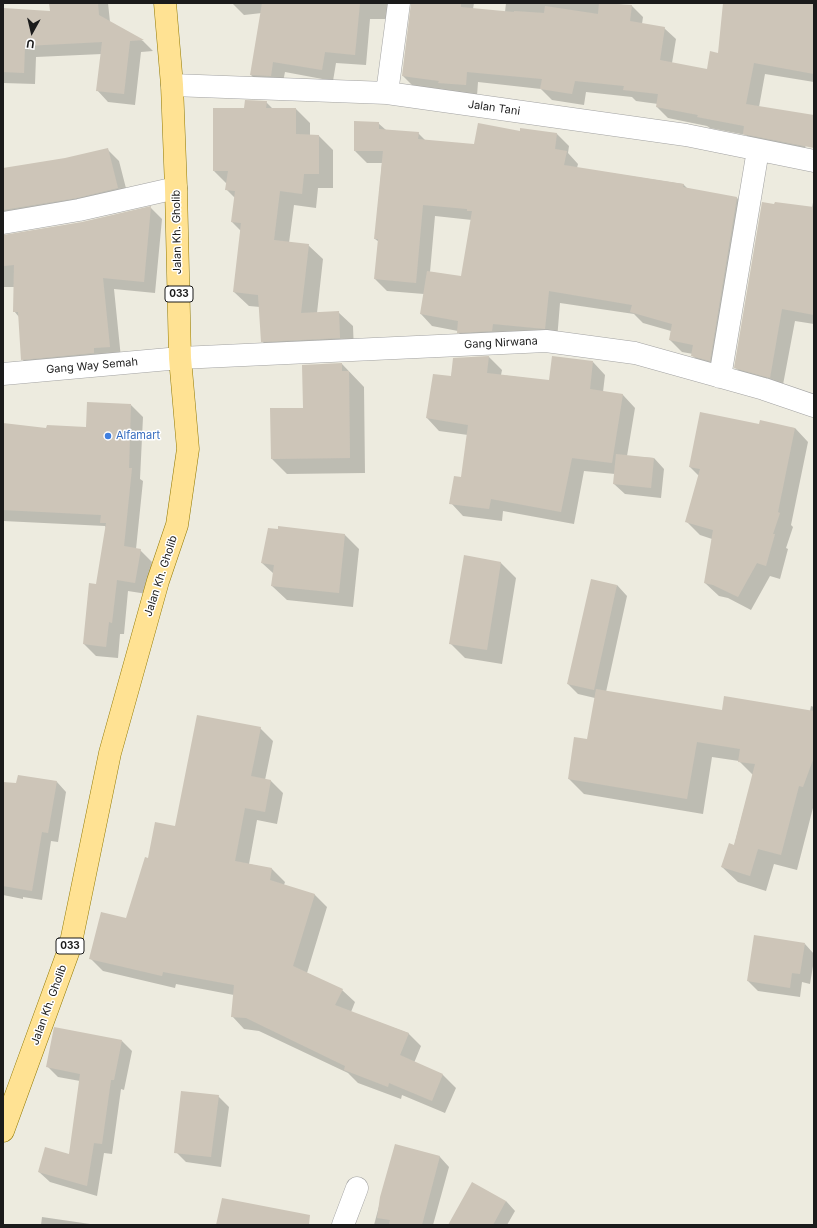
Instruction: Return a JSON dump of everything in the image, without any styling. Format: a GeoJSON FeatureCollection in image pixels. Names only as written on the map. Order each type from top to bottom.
{"type":"FeatureCollection","features":[{"type":"Feature","properties":{"kind":"main road","name":"Jalan Kh. Gholib"},"geometry":{"type":"LineString","coordinates":[[3,1131],[70,947],[110,753],[158,581],[177,525],[188,449],[180,358],[172,85],[165,3]]}},
{"type":"Feature","properties":{"kind":"street"},"geometry":{"type":"LineString","coordinates":[[387,93],[399,3]]}},
{"type":"Feature","properties":{"kind":"street","name":"Jalan Tani"},"geometry":{"type":"LineString","coordinates":[[172,85],[387,93],[686,135],[814,161]]}},
{"type":"Feature","properties":{"kind":"street"},"geometry":{"type":"LineString","coordinates":[[720,377],[758,150]]}},
{"type":"Feature","properties":{"kind":"street"},"geometry":{"type":"LineString","coordinates":[[3,223],[79,210],[176,188]]}},
{"type":"Feature","properties":{"kind":"street","name":"Gang Nirwana"},"geometry":{"type":"LineString","coordinates":[[180,358],[546,341],[635,354],[764,389],[814,406]]}},
{"type":"Feature","properties":{"kind":"street","name":"Gang Way Semah"},"geometry":{"type":"LineString","coordinates":[[3,374],[180,358]]}},
{"type":"Feature","properties":{"kind":"street"},"geometry":{"type":"LineString","coordinates":[[343,1225],[357,1188]]}},
{"type":"Feature","properties":{"kind":"building"},"geometry":{"type":"Polygon","coordinates":[[[49,3],[98,3],[99,15],[144,40],[130,41],[124,94],[96,91],[102,42],[25,46],[24,73],[3,72],[3,8],[50,11],[49,3]]]}},
{"type":"Feature","properties":{"kind":"building"},"geometry":{"type":"Polygon","coordinates":[[[262,3],[360,3],[355,55],[325,52],[322,70],[273,62],[271,76],[250,75],[262,3]]]}},
{"type":"Feature","properties":{"kind":"building"},"geometry":{"type":"Polygon","coordinates":[[[411,3],[461,3],[461,7],[544,13],[545,6],[598,14],[599,3],[632,5],[630,21],[665,27],[660,60],[707,69],[710,51],[718,53],[723,3],[814,3],[814,74],[754,63],[746,104],[814,115],[814,148],[743,134],[744,126],[656,107],[658,94],[623,90],[624,86],[575,81],[572,94],[540,89],[542,79],[467,72],[466,85],[438,83],[439,81],[402,76],[411,3]]]}},
{"type":"Feature","properties":{"kind":"building"},"geometry":{"type":"Polygon","coordinates":[[[245,100],[267,101],[266,108],[296,108],[296,134],[319,135],[319,174],[304,174],[302,194],[280,191],[274,240],[309,244],[301,313],[339,311],[340,338],[261,342],[258,295],[233,292],[241,223],[231,222],[235,191],[225,190],[228,171],[213,171],[213,108],[244,108],[245,100]]]}},
{"type":"Feature","properties":{"kind":"building"},"geometry":{"type":"Polygon","coordinates":[[[354,121],[379,122],[379,129],[419,132],[418,139],[474,144],[478,123],[520,131],[520,128],[557,133],[555,149],[567,151],[564,165],[684,184],[683,187],[737,197],[710,361],[691,356],[693,345],[669,340],[672,324],[630,312],[632,305],[549,291],[545,329],[493,324],[492,331],[457,333],[458,321],[420,314],[427,271],[461,276],[472,211],[467,211],[467,209],[423,205],[416,283],[374,279],[378,239],[374,239],[383,151],[354,151],[354,121]]]}},
{"type":"Feature","properties":{"kind":"building"},"geometry":{"type":"Polygon","coordinates":[[[108,148],[118,188],[77,198],[3,210],[3,168],[65,158],[108,148]]]}},
{"type":"Feature","properties":{"kind":"building"},"geometry":{"type":"Polygon","coordinates":[[[762,202],[774,204],[775,202],[814,207],[814,315],[782,309],[770,378],[734,368],[762,202]]]}},
{"type":"Feature","properties":{"kind":"building"},"geometry":{"type":"Polygon","coordinates":[[[151,206],[144,282],[103,278],[110,347],[94,348],[94,353],[21,360],[18,312],[13,312],[14,265],[3,266],[3,235],[82,222],[151,206]]]}},
{"type":"Feature","properties":{"kind":"building"},"geometry":{"type":"Polygon","coordinates":[[[489,356],[487,373],[549,380],[552,356],[593,361],[590,389],[623,394],[612,463],[572,458],[561,512],[491,499],[489,509],[449,504],[454,476],[461,477],[468,425],[426,418],[433,374],[451,376],[453,358],[489,356]]]}},
{"type":"Feature","properties":{"kind":"building"},"geometry":{"type":"Polygon","coordinates":[[[342,363],[342,371],[349,371],[350,458],[271,459],[270,408],[303,408],[302,365],[342,363]]]}},
{"type":"Feature","properties":{"kind":"building"},"geometry":{"type":"Polygon","coordinates":[[[87,402],[131,404],[129,468],[132,468],[124,546],[141,549],[135,583],[117,580],[112,623],[109,622],[106,647],[83,644],[89,583],[96,584],[106,523],[100,523],[101,515],[3,510],[3,423],[46,428],[47,425],[86,427],[87,402]]]}},
{"type":"Feature","properties":{"kind":"building"},"geometry":{"type":"Polygon","coordinates":[[[700,412],[759,424],[760,420],[795,428],[778,512],[780,513],[773,534],[775,534],[766,566],[757,563],[738,597],[713,585],[704,583],[713,530],[685,522],[700,469],[689,467],[700,412]]]}},
{"type":"Feature","properties":{"kind":"building"},"geometry":{"type":"Polygon","coordinates":[[[616,454],[654,458],[651,488],[613,484],[616,454]]]}},
{"type":"Feature","properties":{"kind":"building"},"geometry":{"type":"Polygon","coordinates":[[[278,526],[345,534],[339,593],[271,586],[274,565],[261,563],[268,528],[278,529],[278,526]]]}},
{"type":"Feature","properties":{"kind":"building"},"geometry":{"type":"Polygon","coordinates":[[[464,555],[501,562],[487,650],[449,644],[464,555]]]}},
{"type":"Feature","properties":{"kind":"building"},"geometry":{"type":"Polygon","coordinates":[[[591,579],[617,585],[594,690],[567,684],[591,579]]]}},
{"type":"Feature","properties":{"kind":"building"},"geometry":{"type":"Polygon","coordinates":[[[596,689],[722,710],[724,696],[814,711],[814,757],[803,787],[799,786],[781,855],[758,849],[750,876],[721,867],[729,843],[734,845],[755,764],[738,762],[740,749],[697,742],[687,799],[568,779],[574,737],[587,739],[596,689]]]}},
{"type":"Feature","properties":{"kind":"building"},"geometry":{"type":"Polygon","coordinates":[[[197,715],[261,727],[251,776],[271,780],[265,812],[245,808],[235,861],[272,868],[270,880],[315,894],[293,966],[343,989],[335,1005],[409,1033],[400,1055],[443,1074],[432,1101],[389,1083],[388,1087],[344,1070],[345,1066],[246,1018],[231,1017],[234,985],[163,972],[162,976],[89,959],[101,912],[126,918],[145,857],[148,858],[155,822],[175,826],[197,715]]]}},
{"type":"Feature","properties":{"kind":"building"},"geometry":{"type":"Polygon","coordinates":[[[18,775],[57,781],[48,833],[42,832],[32,891],[3,886],[3,782],[16,783],[18,775]]]}},
{"type":"Feature","properties":{"kind":"building"},"geometry":{"type":"Polygon","coordinates":[[[754,935],[805,943],[800,974],[792,973],[790,988],[747,981],[754,935]]]}},
{"type":"Feature","properties":{"kind":"building"},"geometry":{"type":"Polygon","coordinates":[[[54,1027],[122,1040],[114,1080],[111,1080],[102,1144],[94,1143],[87,1186],[38,1172],[45,1147],[69,1154],[80,1074],[46,1067],[54,1027]]]}},
{"type":"Feature","properties":{"kind":"building"},"geometry":{"type":"Polygon","coordinates":[[[181,1091],[219,1095],[211,1157],[174,1153],[181,1091]]]}},
{"type":"Feature","properties":{"kind":"building"},"geometry":{"type":"Polygon","coordinates":[[[395,1144],[440,1156],[422,1225],[389,1225],[390,1220],[377,1218],[380,1197],[395,1144]]]}},
{"type":"Feature","properties":{"kind":"building"},"geometry":{"type":"Polygon","coordinates":[[[472,1182],[506,1201],[493,1225],[448,1225],[472,1182]]]}},
{"type":"Feature","properties":{"kind":"building"},"geometry":{"type":"Polygon","coordinates":[[[222,1198],[310,1215],[309,1225],[216,1225],[222,1198]]]}},
{"type":"Feature","properties":{"kind":"place","name":"Alfamart"},"geometry":{"type":"Point","coordinates":[108,436]}}]}
